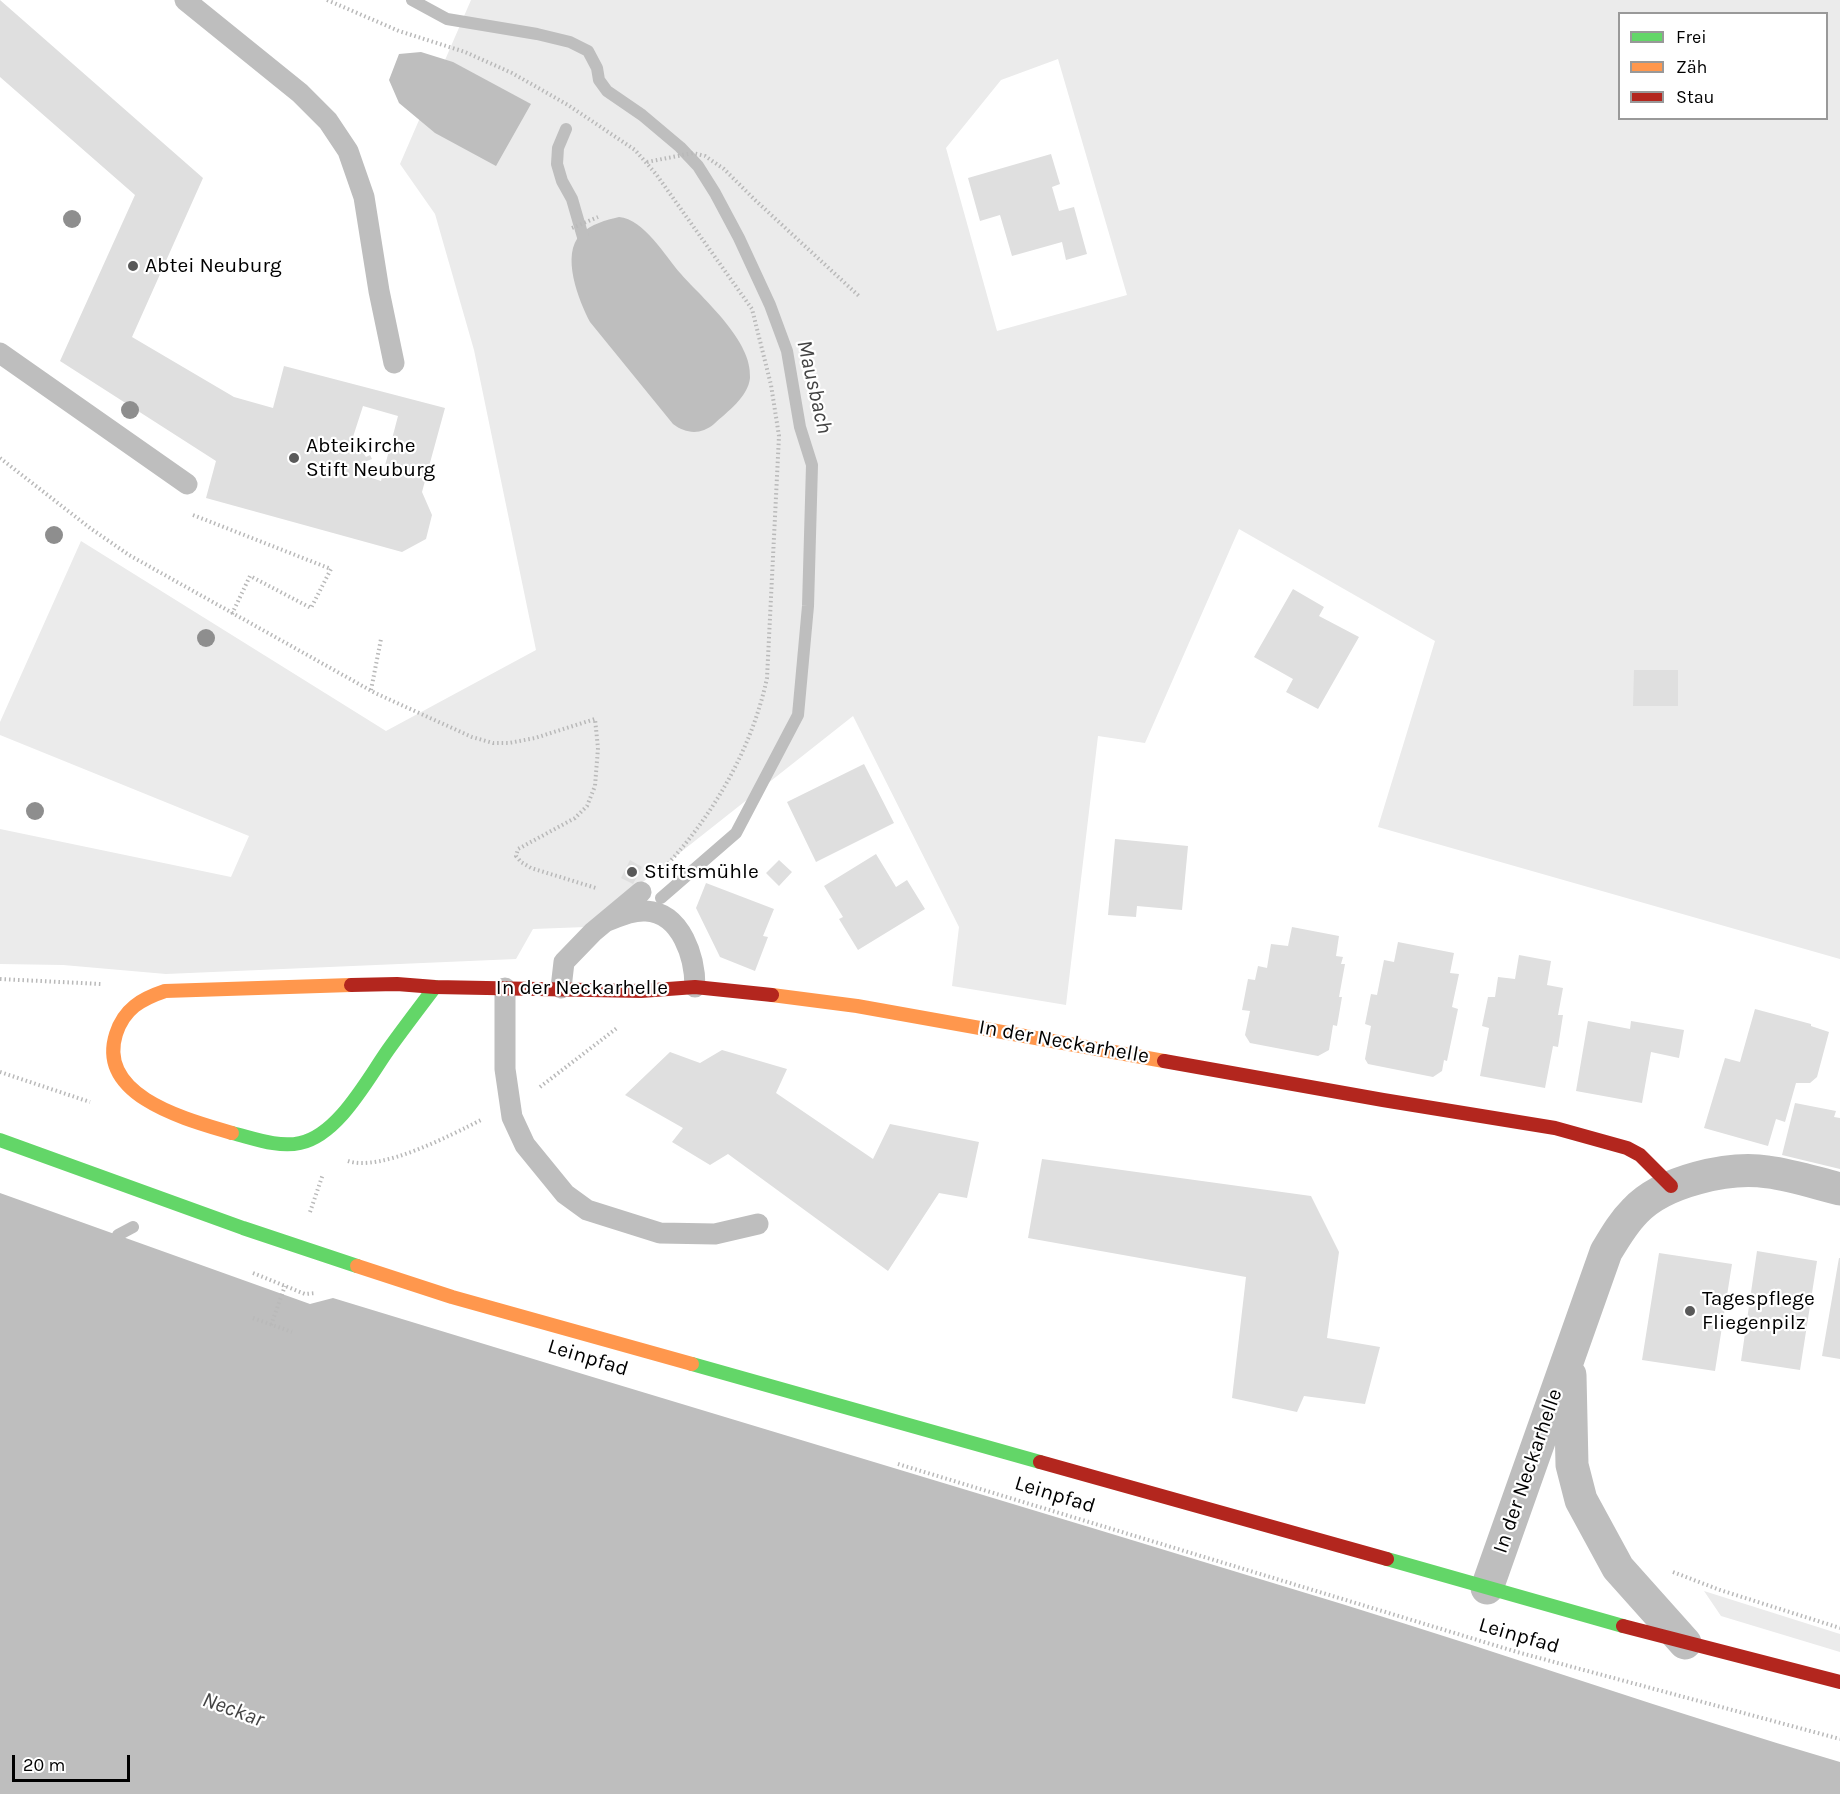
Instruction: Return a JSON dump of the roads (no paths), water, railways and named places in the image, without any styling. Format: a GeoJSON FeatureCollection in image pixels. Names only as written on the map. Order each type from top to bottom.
{"type":"FeatureCollection","features":[{"type":"Feature","properties":{"kind":"street","name":"In der Neckarhelle"},"geometry":{"type":"LineString","coordinates":[[435,987],[351,1103],[321,1134],[307,1141],[293,1144],[261,1141],[229,1132],[146,1101],[130,1089],[120,1077],[113,1053],[114,1038],[119,1023],[130,1007],[143,998],[165,991],[386,984],[641,991],[695,987],[857,1006],[1383,1100],[1555,1128],[1627,1148],[1640,1155],[1671,1186]]}},
{"type":"Feature","properties":{"kind":"street"},"geometry":{"type":"LineString","coordinates":[[0,1140],[243,1228],[452,1297],[1685,1643],[1840,1682]]}},
{"type":"Feature","properties":{"kind":"street","name":"In der Neckarhelle"},"geometry":{"type":"LineString","coordinates":[[1487,1588],[1606,1252],[1636,1208],[1671,1186],[1704,1176],[1741,1170],[1769,1172],[1840,1189]]}},
{"type":"Feature","properties":{"kind":"street","name":"In der Neckarhelle"},"geometry":{"type":"LineString","coordinates":[[1570,1354],[1572,1465],[1581,1500],[1618,1568],[1685,1643]]}},
{"type":"Feature","properties":{"kind":"lane"},"geometry":{"type":"LineString","coordinates":[[185,0],[300,93],[328,121],[348,151],[364,197],[394,363]]}},
{"type":"Feature","properties":{"kind":"lane"},"geometry":{"type":"LineString","coordinates":[[0,353],[187,484]]}},
{"type":"Feature","properties":{"kind":"lane"},"geometry":{"type":"LineString","coordinates":[[561,988],[564,962],[576,948],[635,897]]}},
{"type":"Feature","properties":{"kind":"lane"},"geometry":{"type":"LineString","coordinates":[[605,922],[635,911],[658,913],[668,919],[679,930],[692,960],[695,987]]}},
{"type":"Feature","properties":{"kind":"lane"},"geometry":{"type":"LineString","coordinates":[[505,988],[505,1070],[512,1117],[525,1145],[565,1194],[587,1210],[660,1233],[715,1234],[758,1224]]}},
{"type":"Feature","properties":{"kind":"water"},"geometry":{"type":"Polygon","coordinates":[[[421,52],[453,62],[531,104],[496,166],[435,133],[399,103],[389,80],[399,54],[421,52]]]}},
{"type":"Feature","properties":{"kind":"water"},"geometry":{"type":"Polygon","coordinates":[[[619,217],[628,219],[645,231],[725,322],[744,350],[749,364],[750,378],[745,392],[731,409],[709,428],[694,432],[683,430],[673,424],[590,322],[581,302],[572,265],[575,243],[589,228],[619,217]]]}},
{"type":"Feature","properties":{"kind":"water","name":"Neckar"},"geometry":{"type":"Polygon","coordinates":[[[0,1193],[310,1304],[333,1298],[1342,1604],[1840,1762],[1840,1794],[0,1794],[0,1193]]]}},
{"type":"Feature","properties":{"kind":"waterway","name":"Mausbach"},"geometry":{"type":"LineString","coordinates":[[412,0],[447,19],[537,34],[570,42],[588,51],[597,68],[599,80],[607,91],[642,115],[680,147],[698,166],[739,238],[770,305],[787,351],[800,427],[812,465],[808,606],[798,715],[736,833],[661,898]]}},
{"type":"Feature","properties":{"kind":"waterway"},"geometry":{"type":"LineString","coordinates":[[566,129],[558,148],[557,164],[562,181],[572,199],[583,237]]}},
{"type":"Feature","properties":{"kind":"waterway","name":"Mausbach"},"geometry":{"type":"LineString","coordinates":[[118,1235],[133,1227]]}},
{"type":"Feature","properties":{"kind":"place","name":"Abtei Neuburg"},"geometry":{"type":"Point","coordinates":[133,266]}},
{"type":"Feature","properties":{"kind":"place","name":"Abteikirche Stift Neuburg"},"geometry":{"type":"Point","coordinates":[294,458]}},
{"type":"Feature","properties":{"kind":"place","name":"Stiftsmühle"},"geometry":{"type":"Point","coordinates":[632,872]}},
{"type":"Feature","properties":{"kind":"place","name":"Tagespflege Fliegenpilz"},"geometry":{"type":"Point","coordinates":[1690,1311]}}]}
